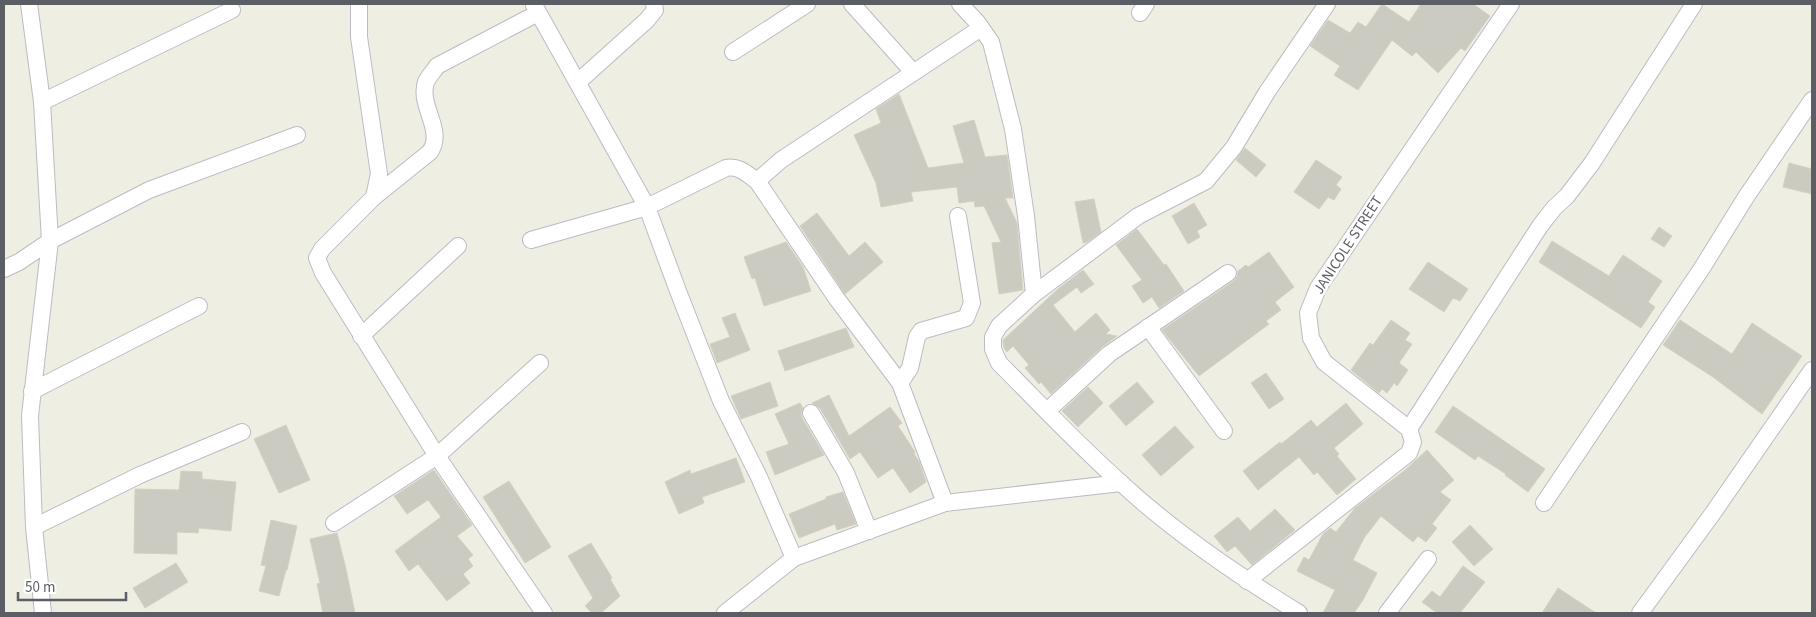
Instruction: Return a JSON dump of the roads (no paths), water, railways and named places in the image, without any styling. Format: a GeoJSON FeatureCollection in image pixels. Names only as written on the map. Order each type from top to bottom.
{"type":"FeatureCollection","features":[{"type":"Feature","properties":{"kind":"street"},"geometry":{"type":"LineString","coordinates":[[29,4],[42,102],[50,241],[30,416],[34,527],[43,613]]}},
{"type":"Feature","properties":{"kind":"street"},"geometry":{"type":"LineString","coordinates":[[359,4],[359,37],[379,174],[374,197]]}},
{"type":"Feature","properties":{"kind":"street"},"geometry":{"type":"LineString","coordinates":[[578,82],[647,20],[655,10],[654,4]]}},
{"type":"Feature","properties":{"kind":"street"},"geometry":{"type":"LineString","coordinates":[[732,52],[807,4]]}},
{"type":"Feature","properties":{"kind":"street"},"geometry":{"type":"LineString","coordinates":[[852,4],[913,72]]}},
{"type":"Feature","properties":{"kind":"street"},"geometry":{"type":"LineString","coordinates":[[960,4],[991,42],[1013,129],[1026,216],[1034,294]]}},
{"type":"Feature","properties":{"kind":"street"},"geometry":{"type":"LineString","coordinates":[[1299,613],[1247,581],[1176,529],[1120,484],[999,362],[993,349],[993,337],[999,326],[1034,294],[1138,216],[1206,181],[1234,147],[1267,92],[1326,4]]}},
{"type":"Feature","properties":{"kind":"street","name":"JANICOLE STREET"},"geometry":{"type":"LineString","coordinates":[[1409,429],[1324,362],[1312,338],[1308,313],[1318,288],[1328,272],[1511,4]]}},
{"type":"Feature","properties":{"kind":"street"},"geometry":{"type":"LineString","coordinates":[[1247,581],[1409,453],[1413,442],[1409,429],[1540,226],[1554,208],[1567,196],[1592,163],[1694,4]]}},
{"type":"Feature","properties":{"kind":"street"},"geometry":{"type":"LineString","coordinates":[[544,613],[437,456],[361,336],[323,273],[317,258],[322,249],[374,197],[430,152],[435,145],[435,136],[424,93],[426,81],[437,66],[536,8],[647,207],[721,401],[759,477],[794,558]]}},
{"type":"Feature","properties":{"kind":"street"},"geometry":{"type":"LineString","coordinates":[[42,102],[232,10]]}},
{"type":"Feature","properties":{"kind":"street"},"geometry":{"type":"LineString","coordinates":[[757,181],[781,160],[981,28]]}},
{"type":"Feature","properties":{"kind":"street"},"geometry":{"type":"LineString","coordinates":[[1544,503],[1812,100]]}},
{"type":"Feature","properties":{"kind":"street"},"geometry":{"type":"LineString","coordinates":[[4,269],[19,262],[50,241],[149,190],[296,135]]}},
{"type":"Feature","properties":{"kind":"street"},"geometry":{"type":"LineString","coordinates":[[531,240],[647,207],[726,168],[737,168],[757,181],[837,299],[900,383],[946,503]]}},
{"type":"Feature","properties":{"kind":"street"},"geometry":{"type":"LineString","coordinates":[[900,383],[910,368],[917,337],[922,331],[966,318],[972,303],[958,216]]}},
{"type":"Feature","properties":{"kind":"street"},"geometry":{"type":"LineString","coordinates":[[361,336],[458,246]]}},
{"type":"Feature","properties":{"kind":"street"},"geometry":{"type":"LineString","coordinates":[[1047,411],[1109,354],[1228,272]]}},
{"type":"Feature","properties":{"kind":"street"},"geometry":{"type":"LineString","coordinates":[[32,391],[200,306]]}},
{"type":"Feature","properties":{"kind":"street"},"geometry":{"type":"LineString","coordinates":[[1148,327],[1224,431]]}},
{"type":"Feature","properties":{"kind":"street"},"geometry":{"type":"LineString","coordinates":[[334,523],[437,456],[540,362]]}},
{"type":"Feature","properties":{"kind":"street"},"geometry":{"type":"LineString","coordinates":[[1640,613],[1713,513],[1812,370]]}},
{"type":"Feature","properties":{"kind":"street"},"geometry":{"type":"LineString","coordinates":[[811,413],[846,472],[869,531]]}},
{"type":"Feature","properties":{"kind":"street"},"geometry":{"type":"LineString","coordinates":[[34,527],[140,475],[242,432]]}},
{"type":"Feature","properties":{"kind":"street"},"geometry":{"type":"LineString","coordinates":[[725,613],[794,558],[946,503],[1120,484]]}},
{"type":"Feature","properties":{"kind":"street"},"geometry":{"type":"LineString","coordinates":[[1387,613],[1428,559]]}}]}
